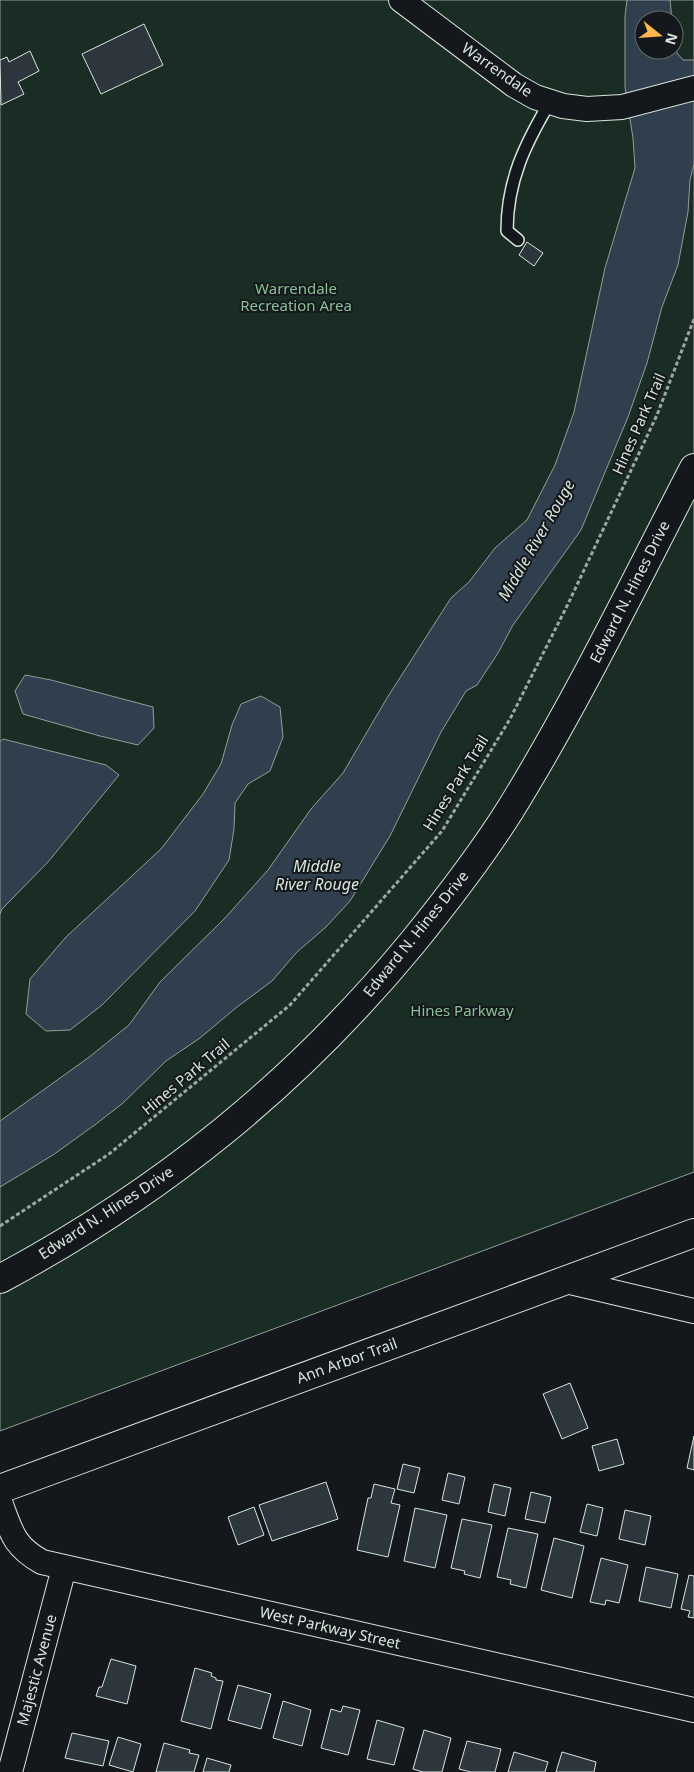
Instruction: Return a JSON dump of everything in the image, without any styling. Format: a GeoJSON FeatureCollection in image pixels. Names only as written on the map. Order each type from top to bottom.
{"type":"FeatureCollection","features":[{"type":"Feature","properties":{"kind":"street","name":"Warrendale"},"geometry":{"type":"LineString","coordinates":[[401,0],[514,85],[534,97],[563,106],[587,109],[622,107],[694,88]]}},
{"type":"Feature","properties":{"kind":"street","name":"Edward N. Hines Drive"},"geometry":{"type":"LineString","coordinates":[[0,1279],[108,1216],[158,1182],[223,1132],[269,1094],[328,1038],[381,980],[441,908],[509,811],[563,720],[694,468]]}},
{"type":"Feature","properties":{"kind":"street","name":"Ann Arbor Trail"},"geometry":{"type":"LineString","coordinates":[[0,1489],[694,1233]]}},
{"type":"Feature","properties":{"kind":"street"},"geometry":{"type":"LineString","coordinates":[[566,1281],[694,1311]]}},
{"type":"Feature","properties":{"kind":"street","name":"West Parkway Street"},"geometry":{"type":"LineString","coordinates":[[0,1502],[13,1536],[30,1556],[42,1562],[694,1710]]}},
{"type":"Feature","properties":{"kind":"street","name":"Majestic Avenue"},"geometry":{"type":"LineString","coordinates":[[10,1772],[64,1568]]}},
{"type":"Feature","properties":{"kind":"lane"},"geometry":{"type":"LineString","coordinates":[[518,240],[507,232],[507,215],[514,182],[520,158],[532,132],[550,102]]}},
{"type":"Feature","properties":{"kind":"path","name":"Hines Park Trail"},"geometry":{"type":"LineString","coordinates":[[0,1226],[109,1154],[290,1005],[442,831],[510,719],[568,604],[657,415],[694,319]]}},
{"type":"Feature","properties":{"kind":"green space"},"geometry":{"type":"Polygon","coordinates":[[[0,0],[694,0],[694,1172],[0,1431],[0,0]]]}},
{"type":"Feature","properties":{"kind":"water","name":"Middle River Rouge"},"geometry":{"type":"Polygon","coordinates":[[[627,0],[670,0],[671,10],[634,10],[634,60],[694,60],[694,164],[690,180],[688,212],[678,265],[662,307],[647,363],[628,417],[581,530],[513,625],[498,653],[477,685],[466,691],[441,732],[390,836],[350,901],[326,927],[297,952],[272,981],[200,1038],[166,1061],[123,1103],[53,1155],[0,1187],[0,1121],[88,1058],[129,1025],[160,982],[225,918],[268,870],[311,809],[343,773],[387,698],[451,598],[469,582],[495,548],[527,520],[555,465],[574,412],[605,268],[635,168],[633,138],[625,87],[625,16],[627,0]]]}},
{"type":"Feature","properties":{"kind":"water"},"geometry":{"type":"Polygon","coordinates":[[[25,675],[153,707],[154,728],[138,745],[23,714],[15,691],[25,675]]]}},
{"type":"Feature","properties":{"kind":"water"},"geometry":{"type":"Polygon","coordinates":[[[261,696],[280,707],[283,737],[270,771],[248,784],[235,803],[234,829],[229,860],[195,911],[102,1005],[70,1030],[46,1031],[26,1014],[30,979],[66,937],[161,849],[203,794],[221,764],[232,725],[241,704],[261,696]]]}},
{"type":"Feature","properties":{"kind":"water"},"geometry":{"type":"Polygon","coordinates":[[[3,739],[106,765],[119,775],[48,862],[2,909],[0,914],[0,742],[3,739]]]}},
{"type":"Feature","properties":{"kind":"building"},"geometry":{"type":"Polygon","coordinates":[[[144,24],[163,65],[101,94],[82,54],[144,24]]]}},
{"type":"Feature","properties":{"kind":"building"},"geometry":{"type":"Polygon","coordinates":[[[30,51],[39,71],[18,82],[24,94],[1,105],[0,60],[7,57],[9,62],[30,51]]]}},
{"type":"Feature","properties":{"kind":"building"},"geometry":{"type":"Polygon","coordinates":[[[527,242],[543,253],[534,266],[519,255],[527,242]]]}},
{"type":"Feature","properties":{"kind":"building"},"geometry":{"type":"Polygon","coordinates":[[[570,1383],[588,1428],[562,1439],[543,1394],[570,1383]]]}},
{"type":"Feature","properties":{"kind":"building"},"geometry":{"type":"Polygon","coordinates":[[[694,1436],[694,1470],[687,1468],[694,1436]]]}},
{"type":"Feature","properties":{"kind":"building"},"geometry":{"type":"Polygon","coordinates":[[[617,1439],[624,1464],[599,1471],[592,1446],[617,1439]]]}},
{"type":"Feature","properties":{"kind":"building"},"geometry":{"type":"Polygon","coordinates":[[[403,1464],[420,1468],[414,1493],[397,1489],[403,1464]]]}},
{"type":"Feature","properties":{"kind":"building"},"geometry":{"type":"Polygon","coordinates":[[[448,1473],[465,1477],[459,1504],[442,1500],[448,1473]]]}},
{"type":"Feature","properties":{"kind":"building"},"geometry":{"type":"Polygon","coordinates":[[[326,1482],[338,1519],[272,1541],[259,1505],[326,1482]]]}},
{"type":"Feature","properties":{"kind":"building"},"geometry":{"type":"Polygon","coordinates":[[[374,1484],[395,1489],[391,1503],[400,1505],[388,1557],[357,1550],[368,1498],[371,1498],[374,1484]]]}},
{"type":"Feature","properties":{"kind":"building"},"geometry":{"type":"Polygon","coordinates":[[[494,1484],[511,1488],[505,1516],[488,1512],[494,1484]]]}},
{"type":"Feature","properties":{"kind":"building"},"geometry":{"type":"Polygon","coordinates":[[[531,1492],[551,1497],[545,1523],[525,1519],[531,1492]]]}},
{"type":"Feature","properties":{"kind":"building"},"geometry":{"type":"Polygon","coordinates":[[[587,1504],[603,1508],[597,1536],[580,1532],[587,1504]]]}},
{"type":"Feature","properties":{"kind":"building"},"geometry":{"type":"Polygon","coordinates":[[[254,1507],[264,1535],[238,1545],[228,1517],[254,1507]]]}},
{"type":"Feature","properties":{"kind":"building"},"geometry":{"type":"Polygon","coordinates":[[[415,1508],[447,1515],[435,1568],[404,1561],[415,1508]]]}},
{"type":"Feature","properties":{"kind":"building"},"geometry":{"type":"Polygon","coordinates":[[[625,1510],[651,1516],[645,1545],[619,1539],[625,1510]]]}},
{"type":"Feature","properties":{"kind":"building"},"geometry":{"type":"Polygon","coordinates":[[[462,1519],[492,1525],[480,1578],[464,1574],[465,1571],[451,1568],[462,1519]]]}},
{"type":"Feature","properties":{"kind":"building"},"geometry":{"type":"Polygon","coordinates":[[[508,1528],[538,1534],[526,1588],[510,1584],[511,1580],[497,1577],[508,1528]]]}},
{"type":"Feature","properties":{"kind":"building"},"geometry":{"type":"Polygon","coordinates":[[[554,1538],[584,1546],[572,1598],[541,1590],[554,1538]]]}},
{"type":"Feature","properties":{"kind":"building"},"geometry":{"type":"Polygon","coordinates":[[[601,1558],[628,1565],[619,1603],[606,1600],[605,1605],[590,1602],[601,1558]]]}},
{"type":"Feature","properties":{"kind":"building"},"geometry":{"type":"Polygon","coordinates":[[[646,1567],[678,1574],[671,1608],[639,1601],[646,1567]]]}},
{"type":"Feature","properties":{"kind":"building"},"geometry":{"type":"Polygon","coordinates":[[[689,1575],[694,1576],[694,1618],[688,1617],[690,1611],[681,1609],[689,1575]]]}},
{"type":"Feature","properties":{"kind":"building"},"geometry":{"type":"Polygon","coordinates":[[[111,1659],[136,1666],[127,1704],[96,1696],[99,1687],[102,1687],[111,1659]]]}},
{"type":"Feature","properties":{"kind":"building"},"geometry":{"type":"Polygon","coordinates":[[[195,1668],[212,1673],[211,1676],[216,1678],[216,1680],[223,1681],[211,1729],[181,1721],[195,1668]]]}},
{"type":"Feature","properties":{"kind":"building"},"geometry":{"type":"Polygon","coordinates":[[[238,1685],[271,1694],[261,1729],[228,1720],[238,1685]]]}},
{"type":"Feature","properties":{"kind":"building"},"geometry":{"type":"Polygon","coordinates":[[[283,1701],[311,1710],[302,1746],[273,1738],[283,1701]]]}},
{"type":"Feature","properties":{"kind":"building"},"geometry":{"type":"Polygon","coordinates":[[[343,1706],[360,1710],[348,1755],[321,1748],[331,1709],[341,1712],[343,1706]]]}},
{"type":"Feature","properties":{"kind":"building"},"geometry":{"type":"Polygon","coordinates":[[[377,1720],[404,1728],[394,1765],[367,1759],[377,1720]]]}},
{"type":"Feature","properties":{"kind":"building"},"geometry":{"type":"Polygon","coordinates":[[[424,1730],[451,1738],[442,1772],[423,1772],[413,1769],[424,1730]]]}},
{"type":"Feature","properties":{"kind":"building"},"geometry":{"type":"Polygon","coordinates":[[[72,1733],[109,1741],[103,1766],[65,1758],[72,1733]]]}},
{"type":"Feature","properties":{"kind":"building"},"geometry":{"type":"Polygon","coordinates":[[[118,1737],[141,1744],[133,1772],[109,1765],[118,1737]]]}},
{"type":"Feature","properties":{"kind":"building"},"geometry":{"type":"Polygon","coordinates":[[[467,1741],[501,1749],[495,1772],[471,1772],[459,1769],[467,1741]]]}},
{"type":"Feature","properties":{"kind":"building"},"geometry":{"type":"Polygon","coordinates":[[[164,1743],[190,1750],[189,1753],[199,1755],[194,1772],[156,1772],[164,1743]]]}},
{"type":"Feature","properties":{"kind":"building"},"geometry":{"type":"Polygon","coordinates":[[[514,1752],[548,1762],[545,1772],[508,1772],[514,1752]]]}},
{"type":"Feature","properties":{"kind":"building"},"geometry":{"type":"Polygon","coordinates":[[[562,1752],[596,1762],[594,1772],[556,1772],[562,1752]]]}},
{"type":"Feature","properties":{"kind":"building"},"geometry":{"type":"Polygon","coordinates":[[[207,1758],[231,1765],[229,1772],[203,1772],[207,1758]]]}},
{"type":"Feature","properties":{"kind":"park label","name":"Warrendale Recreation Area"},"geometry":{"type":"Point","coordinates":[296,298]}},
{"type":"Feature","properties":{"kind":"park label","name":"Hines Parkway"},"geometry":{"type":"Point","coordinates":[462,1011]}}]}
